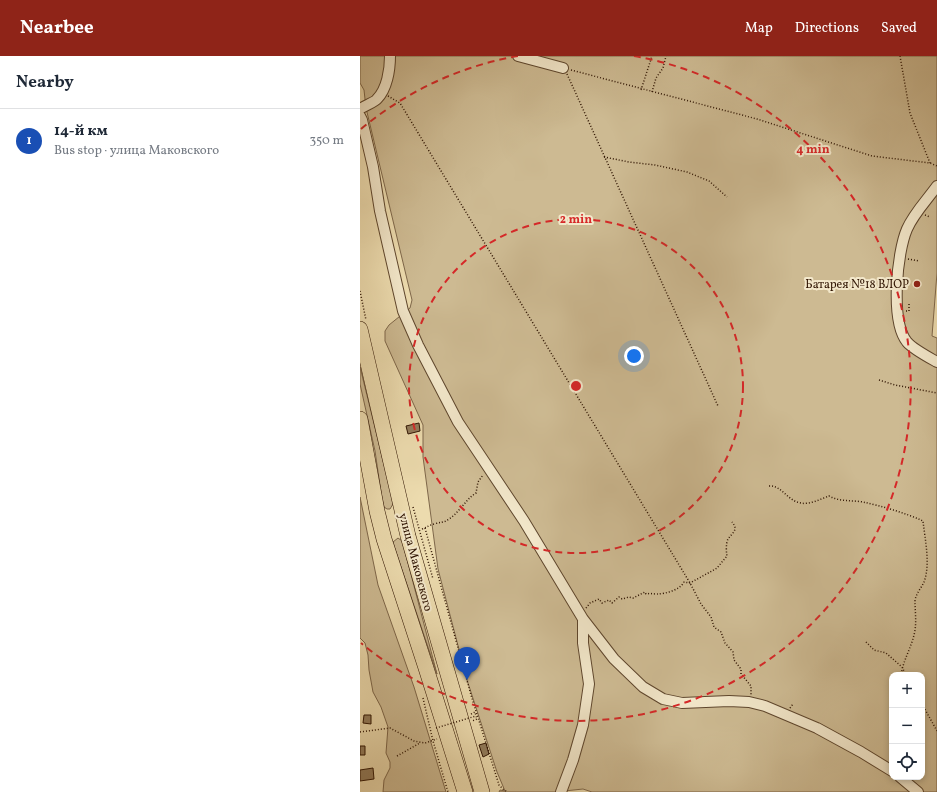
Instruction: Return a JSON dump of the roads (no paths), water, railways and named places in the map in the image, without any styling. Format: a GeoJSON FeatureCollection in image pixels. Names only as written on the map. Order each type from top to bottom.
{"type":"FeatureCollection","features":[{"type":"Feature","properties":{"kind":"highway","name":"улица Маковского"},"geometry":{"type":"LineString","coordinates":[[360,329],[408,536],[482,792]]}},
{"type":"Feature","properties":{"kind":"highway","name":"улица Маковского"},"geometry":{"type":"LineString","coordinates":[[360,419],[377,511],[384,539],[465,792]]}},
{"type":"Feature","properties":{"kind":"highway"},"geometry":{"type":"LineString","coordinates":[[377,511],[391,518],[397,515],[401,506]]}},
{"type":"Feature","properties":{"kind":"highway"},"geometry":{"type":"LineString","coordinates":[[384,539],[394,530],[401,530],[408,536]]}},
{"type":"Feature","properties":{"kind":"street"},"geometry":{"type":"LineString","coordinates":[[360,108],[376,101],[382,92],[387,81],[390,56]]}},
{"type":"Feature","properties":{"kind":"street"},"geometry":{"type":"LineString","coordinates":[[518,56],[564,68]]}},
{"type":"Feature","properties":{"kind":"street"},"geometry":{"type":"LineString","coordinates":[[360,116],[371,159],[380,211],[403,310],[418,345],[458,422],[524,521],[582,616],[614,658],[642,687],[663,699],[682,703],[729,701],[749,702],[765,706],[817,728],[889,769]]}},
{"type":"Feature","properties":{"kind":"street"},"geometry":{"type":"LineString","coordinates":[[937,186],[908,227],[903,239],[896,283],[900,330],[907,342],[937,362]]}},
{"type":"Feature","properties":{"kind":"street"},"geometry":{"type":"LineString","coordinates":[[561,792],[573,760],[582,725],[589,684],[583,643],[582,616]]}},
{"type":"Feature","properties":{"kind":"street"},"geometry":{"type":"LineString","coordinates":[[904,780],[918,792]]}},
{"type":"Feature","properties":{"kind":"place","name":"Батарея №18 ВЛОР"},"geometry":{"type":"Point","coordinates":[917,284]}},
{"type":"Feature","properties":{"kind":"place","name":"14-й км"},"geometry":{"type":"Point","coordinates":[467,680]}}]}
